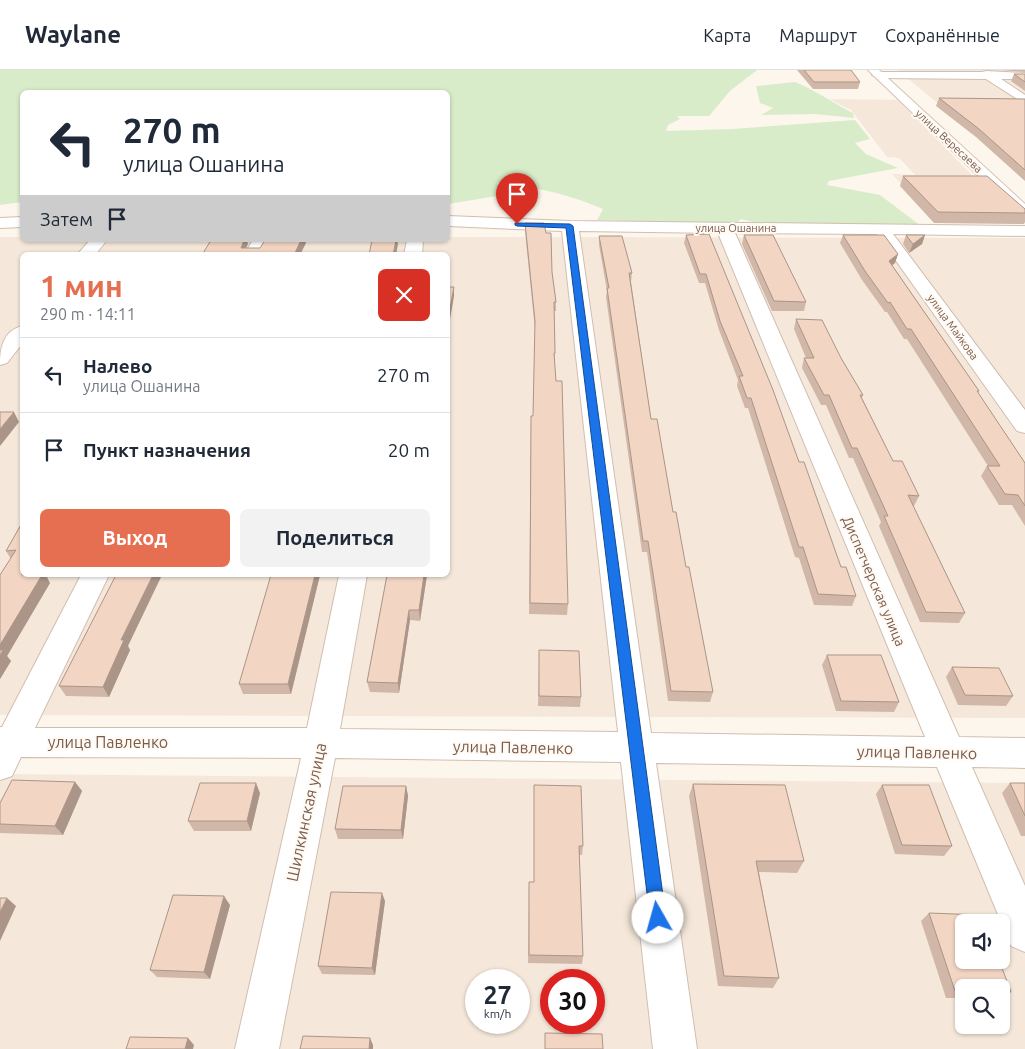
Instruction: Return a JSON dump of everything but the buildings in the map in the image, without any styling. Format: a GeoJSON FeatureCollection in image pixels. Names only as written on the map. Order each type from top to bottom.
{"type":"FeatureCollection","features":[{"type":"Feature","properties":{"kind":"street"},"geometry":{"type":"LineString","coordinates":[[876,73],[985,73],[1025,76]]}},
{"type":"Feature","properties":{"kind":"street","name":"улица Вересаева"},"geometry":{"type":"LineString","coordinates":[[876,73],[1025,212]]}},
{"type":"Feature","properties":{"kind":"street"},"geometry":{"type":"LineString","coordinates":[[985,73],[1025,100]]}},
{"type":"Feature","properties":{"kind":"street","name":"улица Ошанина"},"geometry":{"type":"LineString","coordinates":[[450,221],[725,229],[1025,230]]}},
{"type":"Feature","properties":{"kind":"street"},"geometry":{"type":"LineString","coordinates":[[0,223],[20,222]]}},
{"type":"Feature","properties":{"kind":"street"},"geometry":{"type":"LineString","coordinates":[[570,226],[675,1049]]}},
{"type":"Feature","properties":{"kind":"street","name":"Диспетчерская улица"},"geometry":{"type":"LineString","coordinates":[[725,229],[1025,932]]}},
{"type":"Feature","properties":{"kind":"street","name":"улица Майкова"},"geometry":{"type":"LineString","coordinates":[[881,229],[1025,426]]}},
{"type":"Feature","properties":{"kind":"street"},"geometry":{"type":"LineString","coordinates":[[89,252],[97,242]]}},
{"type":"Feature","properties":{"kind":"street"},"geometry":{"type":"LineString","coordinates":[[0,359],[20,334]]}},
{"type":"Feature","properties":{"kind":"street"},"geometry":{"type":"LineString","coordinates":[[4,750],[94,577]]}},
{"type":"Feature","properties":{"kind":"street","name":"Шилкинская улица"},"geometry":{"type":"LineString","coordinates":[[257,1049],[321,743],[352,577]]}},
{"type":"Feature","properties":{"kind":"street","name":"улица Павленко"},"geometry":{"type":"LineString","coordinates":[[4,750],[321,743],[636,749],[1025,753]]}},
{"type":"Feature","properties":{"kind":"shaded area"},"geometry":{"type":"Polygon","coordinates":[[[898,70],[1025,70],[1025,177],[898,70]]]}},
{"type":"Feature","properties":{"kind":"shaded area"},"geometry":{"type":"Polygon","coordinates":[[[829,99],[898,100],[976,179],[903,186],[892,174],[915,175],[899,158],[887,157],[851,110],[829,99]]]}},
{"type":"Feature","properties":{"kind":"shaded area"},"geometry":{"type":"Polygon","coordinates":[[[0,237],[20,237],[20,242],[450,242],[450,237],[1025,238],[1025,718],[0,715],[0,237]]]}},
{"type":"Feature","properties":{"kind":"shaded area"},"geometry":{"type":"Polygon","coordinates":[[[0,774],[1025,783],[1025,1049],[0,1049],[0,774]]]}},
{"type":"Feature","properties":{"kind":"green space"},"geometry":{"type":"Polygon","coordinates":[[[0,70],[757,70],[730,91],[709,116],[677,116],[680,119],[668,125],[666,131],[732,129],[855,120],[870,139],[855,143],[866,154],[898,168],[829,181],[827,185],[880,195],[921,226],[764,225],[741,219],[736,224],[597,220],[603,209],[577,199],[552,192],[498,183],[497,196],[450,204],[450,90],[20,90],[20,202],[0,205],[0,70]]]}},
{"type":"Feature","properties":{"kind":"green space"},"geometry":{"type":"Polygon","coordinates":[[[795,82],[853,113],[854,118],[815,114],[761,115],[773,108],[760,103],[756,86],[795,82]]]}},
{"type":"Feature","properties":{"kind":"route"},"geometry":{"type":"LineString","coordinates":[[517,224],[570,226],[658,918]]}}]}
